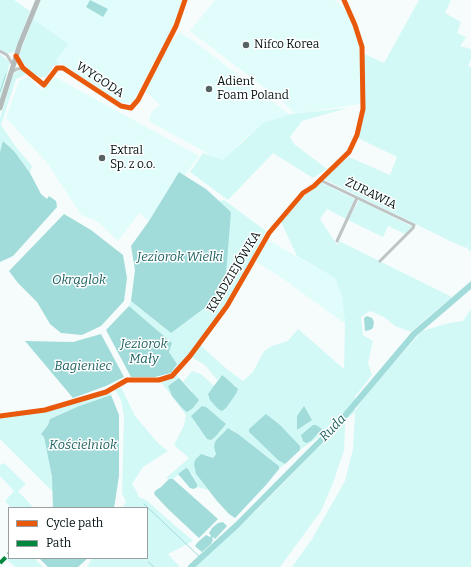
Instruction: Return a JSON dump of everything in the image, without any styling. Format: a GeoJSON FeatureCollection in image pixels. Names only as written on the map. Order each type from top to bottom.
{"type":"FeatureCollection","features":[{"type":"Feature","properties":{"kind":"main road"},"geometry":{"type":"LineString","coordinates":[[0,108],[10,73],[38,0]]}},
{"type":"Feature","properties":{"kind":"street","name":"WYGODA"},"geometry":{"type":"LineString","coordinates":[[17,55],[23,68],[44,85],[57,68],[63,68],[121,106],[131,108],[138,100],[176,26],[185,0]]}},
{"type":"Feature","properties":{"kind":"street","name":"KRADZIEJÓWKA"},"geometry":{"type":"LineString","coordinates":[[0,416],[45,410],[106,392],[128,380],[159,380],[172,376],[190,356],[227,306],[269,233],[300,197],[349,152],[357,135],[363,110],[362,47],[355,24],[344,0]]}},
{"type":"Feature","properties":{"kind":"street"},"geometry":{"type":"LineString","coordinates":[[0,51],[7,55],[13,65]]}},
{"type":"Feature","properties":{"kind":"street"},"geometry":{"type":"LineString","coordinates":[[7,55],[17,55]]}},
{"type":"Feature","properties":{"kind":"street"},"geometry":{"type":"LineString","coordinates":[[10,73],[17,69],[23,68]]}},
{"type":"Feature","properties":{"kind":"street","name":"ŻURAWIA"},"geometry":{"type":"LineString","coordinates":[[320,180],[414,225],[413,228],[380,261]]}},
{"type":"Feature","properties":{"kind":"street"},"geometry":{"type":"LineString","coordinates":[[337,241],[357,198]]}},
{"type":"Feature","properties":{"kind":"shaded area"},"geometry":{"type":"Polygon","coordinates":[[[0,0],[14,0],[30,11],[15,51],[12,53],[6,53],[0,49],[0,0]]]}},
{"type":"Feature","properties":{"kind":"shaded area"},"geometry":{"type":"Polygon","coordinates":[[[41,0],[182,0],[177,18],[135,98],[131,103],[120,103],[56,60],[33,19],[41,0]]]}},
{"type":"Feature","properties":{"kind":"shaded area"},"geometry":{"type":"Polygon","coordinates":[[[215,0],[334,0],[347,12],[359,45],[360,104],[295,114],[283,102],[190,31],[215,0]]]}},
{"type":"Feature","properties":{"kind":"shaded area"},"geometry":{"type":"Polygon","coordinates":[[[419,0],[451,0],[445,13],[461,22],[457,33],[466,37],[460,46],[471,49],[471,59],[468,66],[471,67],[471,252],[467,248],[468,243],[466,248],[452,242],[322,178],[349,157],[390,175],[397,157],[358,138],[365,108],[364,54],[384,63],[419,0]]]}},
{"type":"Feature","properties":{"kind":"shaded area"},"geometry":{"type":"Polygon","coordinates":[[[33,19],[68,44],[56,60],[61,64],[54,65],[46,77],[40,77],[34,74],[20,60],[20,53],[33,19]]]}},
{"type":"Feature","properties":{"kind":"shaded area"},"geometry":{"type":"Polygon","coordinates":[[[179,32],[195,42],[290,115],[261,125],[242,141],[223,162],[149,121],[151,112],[160,105],[146,92],[146,90],[165,51],[179,32]]]}},
{"type":"Feature","properties":{"kind":"shaded area"},"geometry":{"type":"Polygon","coordinates":[[[0,54],[10,62],[0,100],[0,54]]]}},
{"type":"Feature","properties":{"kind":"shaded area"},"geometry":{"type":"Polygon","coordinates":[[[22,70],[26,73],[25,75],[16,79],[1,125],[16,147],[32,166],[30,173],[14,151],[4,141],[0,152],[0,118],[13,75],[17,71],[22,70]]]}},
{"type":"Feature","properties":{"kind":"shaded area"},"geometry":{"type":"Polygon","coordinates":[[[28,77],[41,90],[55,77],[199,156],[185,175],[179,172],[149,221],[139,213],[118,241],[97,221],[81,215],[48,164],[6,118],[19,81],[28,77]]]}},
{"type":"Feature","properties":{"kind":"shaded area"},"geometry":{"type":"Polygon","coordinates":[[[347,108],[302,121],[290,137],[294,144],[327,169],[313,178],[273,153],[228,200],[190,172],[203,153],[223,160],[263,123],[292,114],[347,108]]]}},
{"type":"Feature","properties":{"kind":"shaded area"},"geometry":{"type":"Polygon","coordinates":[[[320,182],[355,199],[346,219],[327,209],[320,219],[337,245],[339,241],[452,297],[411,332],[395,326],[384,317],[370,311],[361,317],[363,335],[373,341],[368,363],[372,375],[355,396],[355,411],[365,395],[422,331],[449,323],[463,321],[471,309],[471,567],[292,567],[312,539],[345,481],[353,449],[355,412],[345,420],[345,411],[328,430],[300,450],[300,446],[256,423],[249,429],[249,432],[278,460],[285,464],[279,469],[277,464],[231,429],[225,431],[217,439],[215,442],[216,454],[213,458],[205,455],[196,474],[208,490],[197,487],[192,474],[186,468],[173,479],[166,478],[189,458],[174,445],[184,425],[186,415],[161,382],[176,374],[179,378],[168,386],[172,396],[193,392],[183,382],[192,371],[201,374],[214,386],[208,394],[231,400],[236,394],[236,386],[222,375],[217,380],[206,366],[192,357],[200,345],[243,381],[253,372],[264,351],[272,346],[288,341],[298,329],[344,369],[345,324],[342,296],[335,278],[297,256],[281,222],[300,200],[320,182]]]}},
{"type":"Feature","properties":{"kind":"shaded area"},"geometry":{"type":"Polygon","coordinates":[[[224,200],[266,231],[222,310],[190,353],[171,373],[177,364],[169,352],[172,343],[129,306],[131,301],[171,333],[231,212],[219,201],[224,200]]]}},
{"type":"Feature","properties":{"kind":"shaded area"},"geometry":{"type":"Polygon","coordinates":[[[359,200],[412,227],[405,234],[388,226],[383,237],[348,220],[359,200]]]}},
{"type":"Feature","properties":{"kind":"shaded area"},"geometry":{"type":"Polygon","coordinates":[[[266,239],[335,278],[342,296],[345,324],[279,276],[255,261],[266,239]]]}},
{"type":"Feature","properties":{"kind":"shaded area"},"geometry":{"type":"Polygon","coordinates":[[[121,387],[135,416],[158,443],[168,451],[143,467],[132,484],[138,494],[138,497],[146,500],[193,541],[168,554],[180,567],[87,567],[91,559],[148,559],[148,507],[123,507],[126,502],[122,493],[124,417],[121,400],[115,390],[121,387]]]}},
{"type":"Feature","properties":{"kind":"shaded area"},"geometry":{"type":"Polygon","coordinates":[[[110,391],[111,395],[79,406],[50,419],[48,425],[41,434],[44,437],[52,477],[53,492],[0,439],[0,418],[68,405],[105,394],[110,391]]]}},
{"type":"Feature","properties":{"kind":"shaded area"},"geometry":{"type":"Polygon","coordinates":[[[345,420],[344,450],[333,483],[321,511],[280,567],[193,567],[257,510],[345,420]]]}},
{"type":"Feature","properties":{"kind":"shaded area"},"geometry":{"type":"Polygon","coordinates":[[[4,463],[26,484],[18,491],[33,507],[10,507],[5,501],[14,491],[0,476],[0,465],[4,463]]]}},
{"type":"Feature","properties":{"kind":"shaded area"},"geometry":{"type":"Polygon","coordinates":[[[8,558],[8,559],[35,559],[43,567],[15,567],[6,559],[8,558]]]}},
{"type":"Feature","properties":{"kind":"water"},"geometry":{"type":"Polygon","coordinates":[[[90,0],[108,9],[103,17],[86,7],[90,0]]]}},
{"type":"Feature","properties":{"kind":"water"},"geometry":{"type":"Polygon","coordinates":[[[3,141],[14,151],[30,173],[41,194],[47,199],[49,196],[56,201],[57,207],[13,256],[0,262],[0,152],[3,141]]]}},
{"type":"Feature","properties":{"kind":"water","name":"Jeziorok Wielki"},"geometry":{"type":"Polygon","coordinates":[[[179,172],[206,189],[231,212],[226,274],[211,303],[171,333],[131,301],[135,270],[131,246],[149,221],[179,172]]]}},
{"type":"Feature","properties":{"kind":"water","name":"Okrąglok"},"geometry":{"type":"Polygon","coordinates":[[[64,214],[91,230],[123,255],[127,278],[124,301],[101,326],[82,335],[61,333],[50,324],[37,302],[18,283],[9,271],[64,214]]]}},
{"type":"Feature","properties":{"kind":"water","name":"Jeziorok Mały"},"geometry":{"type":"Polygon","coordinates":[[[129,306],[172,343],[169,352],[177,364],[171,373],[155,377],[131,377],[106,330],[129,306]]]}},
{"type":"Feature","properties":{"kind":"water"},"geometry":{"type":"Polygon","coordinates":[[[367,316],[372,318],[374,322],[373,328],[365,331],[364,318],[367,316]]]}},
{"type":"Feature","properties":{"kind":"water","name":"Bagieniec"},"geometry":{"type":"Polygon","coordinates":[[[101,334],[124,377],[106,386],[73,398],[25,341],[73,342],[101,334]]]}},
{"type":"Feature","properties":{"kind":"water"},"geometry":{"type":"Polygon","coordinates":[[[222,375],[238,389],[226,408],[222,411],[218,409],[210,400],[208,394],[222,375]]]}},
{"type":"Feature","properties":{"kind":"water"},"geometry":{"type":"Polygon","coordinates":[[[179,378],[199,400],[193,408],[187,412],[172,396],[168,386],[179,378]]]}},
{"type":"Feature","properties":{"kind":"water","name":"Kościelniok"},"geometry":{"type":"Polygon","coordinates":[[[111,395],[119,415],[119,476],[114,507],[53,507],[52,477],[44,437],[41,434],[48,425],[50,419],[79,406],[111,395]]]}},
{"type":"Feature","properties":{"kind":"water"},"geometry":{"type":"Polygon","coordinates":[[[202,406],[206,407],[226,424],[211,440],[207,439],[191,416],[202,406]]]}},
{"type":"Feature","properties":{"kind":"water"},"geometry":{"type":"Polygon","coordinates":[[[304,406],[312,420],[297,430],[297,416],[304,406]]]}},
{"type":"Feature","properties":{"kind":"water"},"geometry":{"type":"Polygon","coordinates":[[[266,414],[280,425],[300,446],[300,450],[285,464],[278,460],[249,432],[249,429],[266,414]]]}},
{"type":"Feature","properties":{"kind":"water"},"geometry":{"type":"Polygon","coordinates":[[[313,425],[316,425],[322,429],[311,441],[306,443],[303,441],[301,435],[313,425]]]}},
{"type":"Feature","properties":{"kind":"water"},"geometry":{"type":"Polygon","coordinates":[[[228,428],[279,466],[279,469],[266,485],[235,518],[229,514],[217,501],[196,474],[194,464],[195,460],[201,454],[213,458],[216,454],[214,447],[215,442],[228,428]]]}},
{"type":"Feature","properties":{"kind":"water"},"geometry":{"type":"Polygon","coordinates":[[[186,468],[197,484],[197,487],[194,489],[190,488],[178,474],[186,468]]]}},
{"type":"Feature","properties":{"kind":"water"},"geometry":{"type":"Polygon","coordinates":[[[169,479],[173,479],[218,519],[199,538],[154,494],[155,491],[169,479]]]}},
{"type":"Feature","properties":{"kind":"water"},"geometry":{"type":"Polygon","coordinates":[[[223,522],[227,526],[215,539],[213,537],[212,538],[213,540],[211,544],[202,552],[195,546],[206,535],[210,537],[211,536],[209,533],[212,528],[218,523],[223,522]]]}},
{"type":"Feature","properties":{"kind":"water"},"geometry":{"type":"Polygon","coordinates":[[[40,559],[87,559],[78,567],[48,567],[40,559]]]}},
{"type":"Feature","properties":{"kind":"waterway"},"geometry":{"type":"LineString","coordinates":[[0,92],[6,74]]}},
{"type":"Feature","properties":{"kind":"waterway","name":"Ruda"},"geometry":{"type":"LineString","coordinates":[[191,567],[237,525],[343,418],[414,334],[471,285]]}},
{"type":"Feature","properties":{"kind":"waterway"},"geometry":{"type":"LineString","coordinates":[[144,504],[147,507]]}},
{"type":"Feature","properties":{"kind":"waterway"},"geometry":{"type":"LineString","coordinates":[[148,508],[201,558]]}},
{"type":"Feature","properties":{"kind":"waterway"},"geometry":{"type":"LineString","coordinates":[[148,562],[154,567]]}},
{"type":"Feature","properties":{"kind":"marked path"},"geometry":{"type":"LineString","coordinates":[[0,563],[8,555]]}},
{"type":"Feature","properties":{"kind":"cycle path"},"geometry":{"type":"LineString","coordinates":[[16,56],[23,68],[44,85],[57,68],[63,68],[121,106],[131,108],[138,100],[176,26],[185,0]]}},
{"type":"Feature","properties":{"kind":"cycle path"},"geometry":{"type":"LineString","coordinates":[[0,416],[45,410],[106,392],[127,380],[159,380],[172,376],[190,356],[227,306],[269,233],[303,193],[314,186],[349,152],[357,135],[363,109],[362,47],[355,25],[344,0]]}},
{"type":"Feature","properties":{"kind":"place","name":"Nifco Korea"},"geometry":{"type":"Point","coordinates":[246,45]}},
{"type":"Feature","properties":{"kind":"place","name":"Adient Foam Poland"},"geometry":{"type":"Point","coordinates":[209,89]}},
{"type":"Feature","properties":{"kind":"place","name":"Extral Sp. z o.o."},"geometry":{"type":"Point","coordinates":[102,158]}}]}
